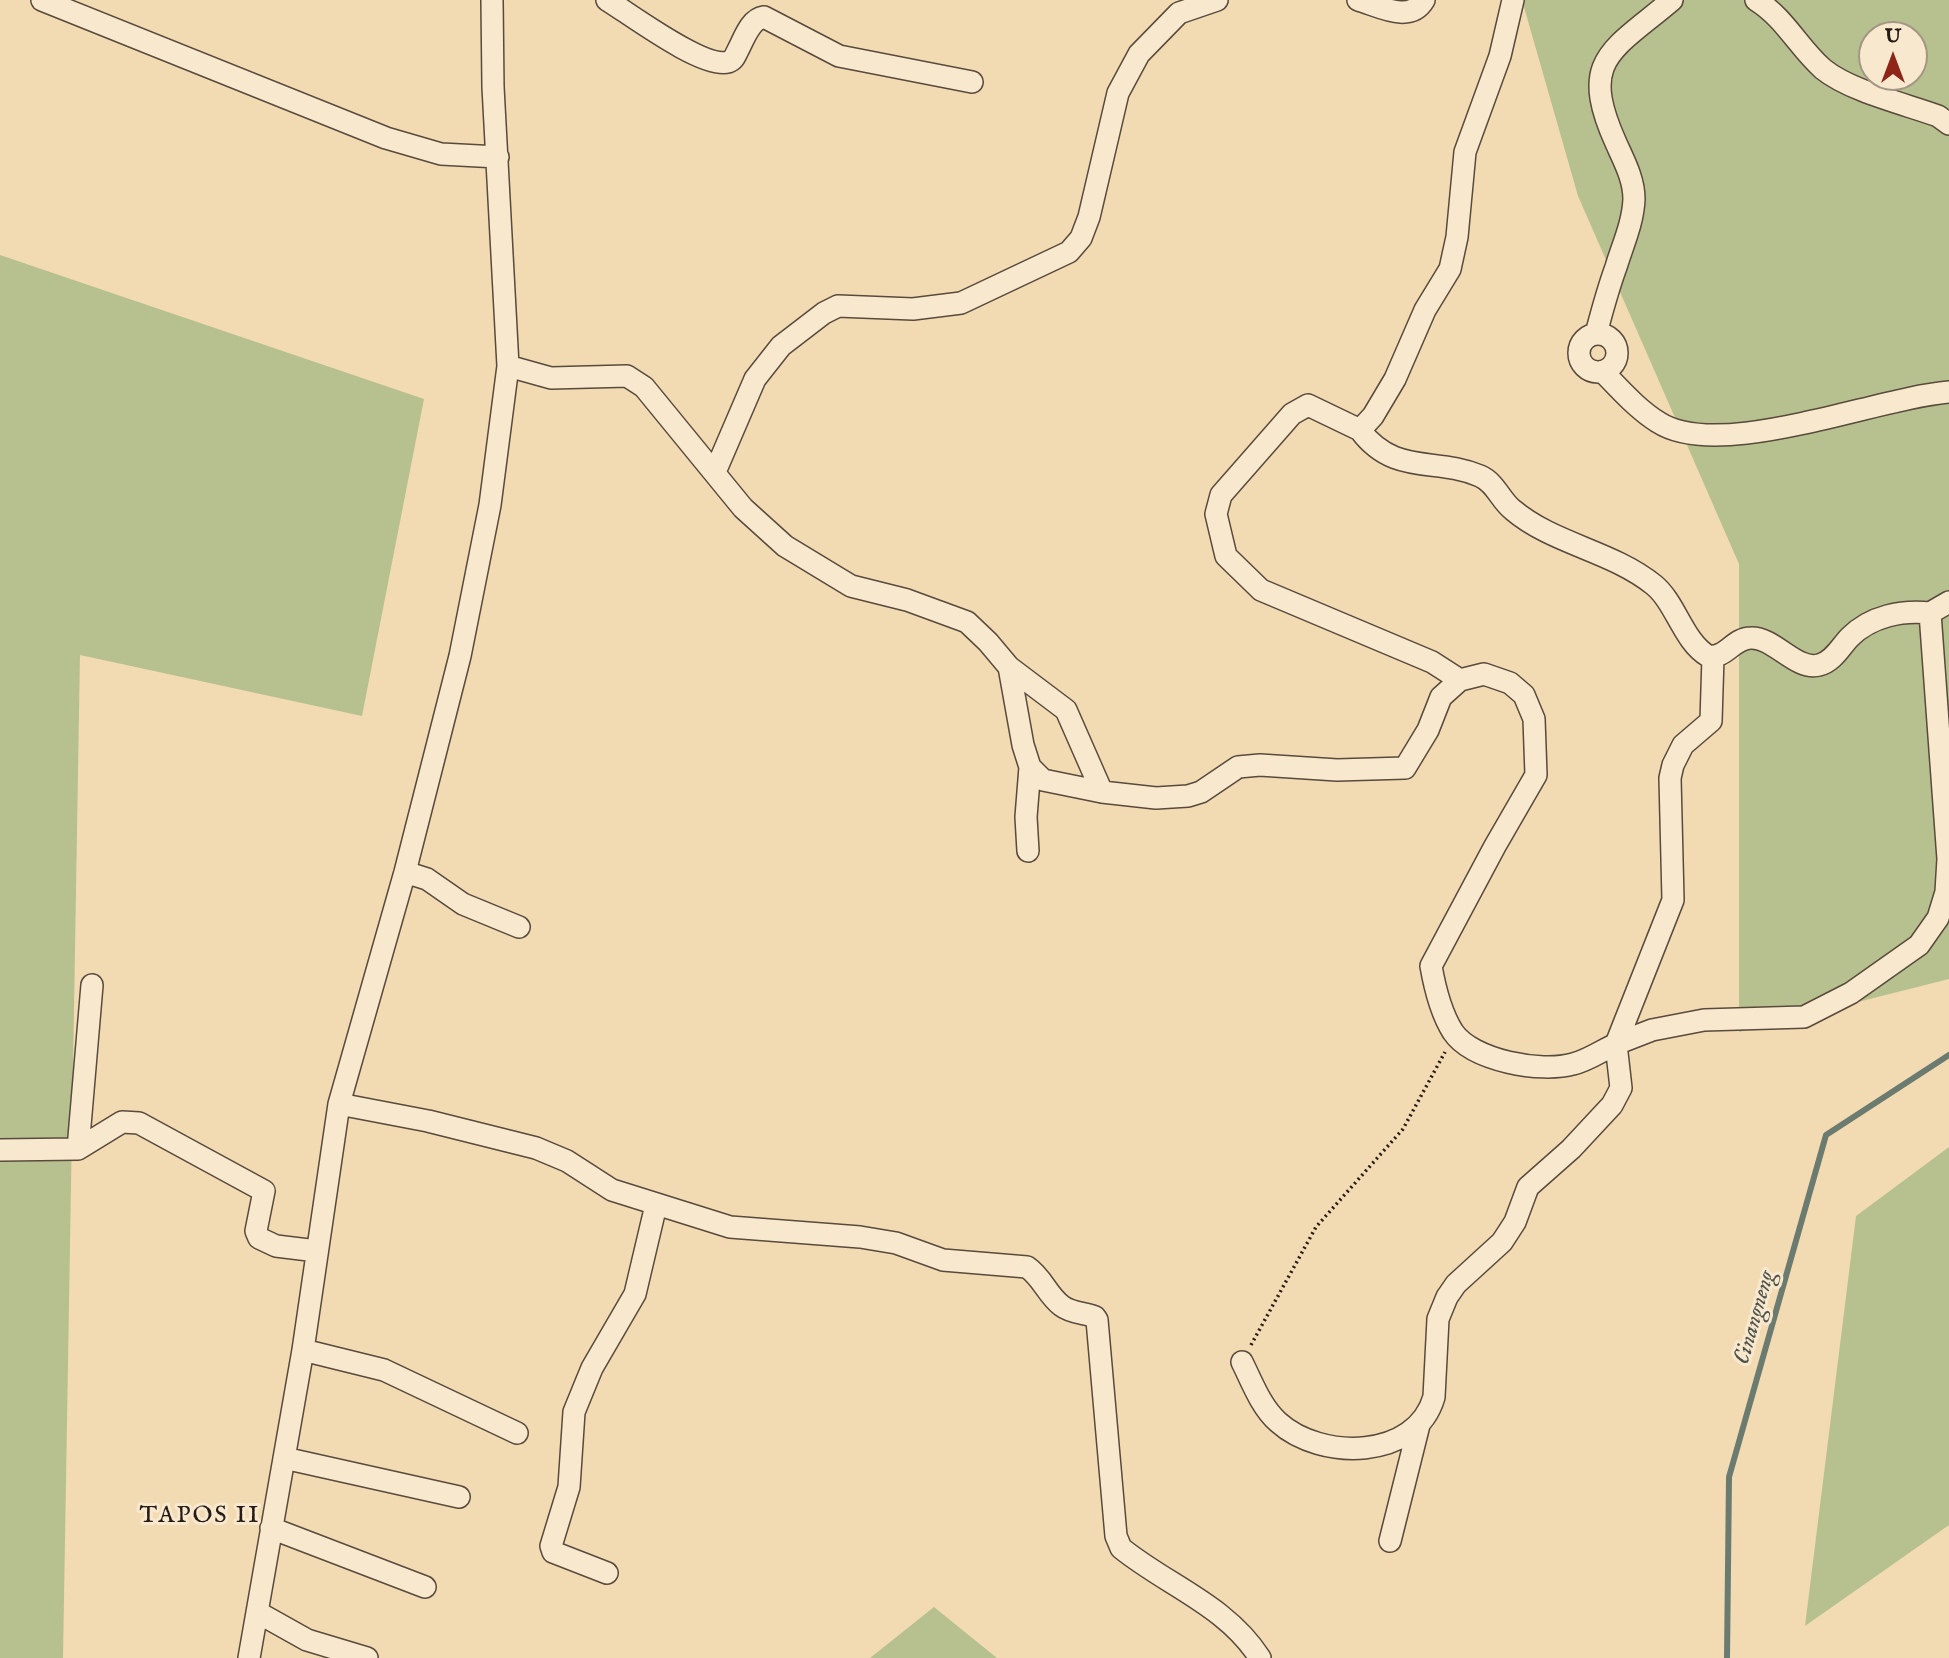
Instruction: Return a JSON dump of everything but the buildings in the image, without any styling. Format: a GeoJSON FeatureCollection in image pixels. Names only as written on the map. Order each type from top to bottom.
{"type":"FeatureCollection","features":[{"type":"Feature","properties":{"kind":"street"},"geometry":{"type":"LineString","coordinates":[[42,0],[386,138],[441,154],[498,157]]}},
{"type":"Feature","properties":{"kind":"street"},"geometry":{"type":"LineString","coordinates":[[249,1658],[303,1350],[339,1104],[405,872],[460,656],[490,505],[508,366],[490,24],[492,0]]}},
{"type":"Feature","properties":{"kind":"street"},"geometry":{"type":"LineString","coordinates":[[607,0],[680,46],[718,63],[733,59],[753,22],[764,18],[839,56],[972,82]]}},
{"type":"Feature","properties":{"kind":"street"},"geometry":{"type":"LineString","coordinates":[[715,471],[755,379],[781,346],[824,313],[838,306],[913,309],[961,303],[1069,252],[1081,238],[1085,228],[1118,93],[1139,54],[1179,13],[1217,0]]}},
{"type":"Feature","properties":{"kind":"street"},"geometry":{"type":"LineString","coordinates":[[1359,0],[1404,13],[1420,7],[1424,0]]}},
{"type":"Feature","properties":{"kind":"street"},"geometry":{"type":"LineString","coordinates":[[1360,430],[1373,416],[1395,379],[1425,310],[1450,269],[1457,237],[1465,152],[1500,56],[1513,0]]}},
{"type":"Feature","properties":{"kind":"street"},"geometry":{"type":"LineString","coordinates":[[1672,0],[1610,53],[1601,66],[1599,80],[1603,115],[1629,171],[1634,196],[1632,220],[1596,334],[1604,335],[1616,345],[1615,362],[1603,372],[1659,423],[1696,436],[1744,435],[1918,395],[1949,392]]}},
{"type":"Feature","properties":{"kind":"street"},"geometry":{"type":"LineString","coordinates":[[1756,0],[1776,13],[1825,70],[1840,80],[1938,116],[1949,124]]}},
{"type":"Feature","properties":{"kind":"street"},"geometry":{"type":"LineString","coordinates":[[508,366],[551,378],[627,376],[644,387],[743,508],[785,547],[851,586],[907,600],[967,622],[1009,667],[1066,710],[1102,792]]}},
{"type":"Feature","properties":{"kind":"street"},"geometry":{"type":"LineString","coordinates":[[1460,680],[1432,662],[1261,590],[1226,556],[1216,514],[1221,495],[1292,414],[1308,405],[1318,408],[1360,430],[1370,444],[1402,463],[1480,476],[1495,488],[1511,509],[1530,522],[1611,560],[1655,585],[1703,653],[1713,657]]}},
{"type":"Feature","properties":{"kind":"street"},"geometry":{"type":"LineString","coordinates":[[1713,657],[1740,640],[1755,638],[1808,665],[1820,665],[1834,656],[1852,635],[1874,621],[1893,614],[1930,613],[1949,602]]}},
{"type":"Feature","properties":{"kind":"street"},"geometry":{"type":"LineString","coordinates":[[1030,767],[1043,780],[1102,792],[1156,798],[1188,796],[1201,792],[1238,768],[1260,765],[1338,771],[1405,768],[1428,730],[1441,697],[1460,680],[1484,674],[1510,683],[1524,695],[1534,719],[1536,775],[1431,966],[1442,1010],[1455,1034],[1473,1048],[1497,1059],[1537,1068],[1573,1065],[1652,1030],[1704,1020],[1804,1017],[1851,993],[1919,945],[1938,918],[1946,892],[1948,859],[1930,613]]}},
{"type":"Feature","properties":{"kind":"street"},"geometry":{"type":"LineString","coordinates":[[1242,1362],[1268,1411],[1295,1434],[1314,1442],[1343,1447],[1375,1446],[1402,1438],[1419,1425],[1430,1409],[1434,1397],[1438,1318],[1447,1297],[1456,1284],[1502,1242],[1515,1222],[1528,1186],[1571,1149],[1612,1105],[1621,1088],[1616,1044],[1673,900],[1670,778],[1683,745],[1712,717],[1713,657]]}},
{"type":"Feature","properties":{"kind":"street"},"geometry":{"type":"LineString","coordinates":[[1009,667],[1023,745],[1030,767],[1028,851]]}},
{"type":"Feature","properties":{"kind":"street"},"geometry":{"type":"LineString","coordinates":[[405,872],[427,879],[463,904],[519,927]]}},
{"type":"Feature","properties":{"kind":"street"},"geometry":{"type":"LineString","coordinates":[[78,1149],[92,985]]}},
{"type":"Feature","properties":{"kind":"street"},"geometry":{"type":"LineString","coordinates":[[339,1104],[428,1121],[536,1148],[567,1161],[612,1191],[730,1227],[860,1237],[895,1242],[943,1260],[1027,1267],[1039,1275],[1050,1294],[1064,1308],[1095,1317],[1116,1536],[1121,1548],[1223,1615],[1247,1638],[1260,1658]]}},
{"type":"Feature","properties":{"kind":"street"},"geometry":{"type":"LineString","coordinates":[[0,1150],[78,1149],[122,1122],[139,1123],[264,1191],[256,1231],[259,1238],[275,1247],[317,1251]]}},
{"type":"Feature","properties":{"kind":"street"},"geometry":{"type":"LineString","coordinates":[[607,1573],[553,1552],[551,1546],[569,1488],[574,1412],[592,1368],[635,1294],[656,1205]]}},
{"type":"Feature","properties":{"kind":"street"},"geometry":{"type":"LineString","coordinates":[[303,1350],[384,1370],[517,1433]]}},
{"type":"Feature","properties":{"kind":"street"},"geometry":{"type":"LineString","coordinates":[[1390,1541],[1419,1425]]}},
{"type":"Feature","properties":{"kind":"street"},"geometry":{"type":"LineString","coordinates":[[284,1458],[460,1497]]}},
{"type":"Feature","properties":{"kind":"street"},"geometry":{"type":"LineString","coordinates":[[271,1528],[425,1587]]}},
{"type":"Feature","properties":{"kind":"street"},"geometry":{"type":"LineString","coordinates":[[257,1612],[307,1640],[367,1658]]}},
{"type":"Feature","properties":{"kind":"path"},"geometry":{"type":"LineString","coordinates":[[1242,1362],[1316,1227],[1403,1129],[1455,1034]]}},
{"type":"Feature","properties":{"kind":"green space"},"geometry":{"type":"Polygon","coordinates":[[[1522,0],[1949,0],[1949,979],[1739,1032],[1739,564],[1578,196],[1522,0]]]}},
{"type":"Feature","properties":{"kind":"green space"},"geometry":{"type":"Polygon","coordinates":[[[0,255],[424,399],[362,716],[80,655],[63,1658],[0,1658],[0,255]]]}},
{"type":"Feature","properties":{"kind":"green space"},"geometry":{"type":"Polygon","coordinates":[[[1949,1147],[1949,1525],[1805,1626],[1856,1216],[1949,1147]]]}},
{"type":"Feature","properties":{"kind":"green space"},"geometry":{"type":"Polygon","coordinates":[[[934,1607],[997,1658],[870,1658],[934,1607]]]}},
{"type":"Feature","properties":{"kind":"waterway","name":"Cinangneng"},"geometry":{"type":"LineString","coordinates":[[1727,1658],[1729,1477],[1826,1135],[1949,1055]]}},
{"type":"Feature","properties":{"kind":"district","name":"TAPOS II"},"geometry":{"type":"Point","coordinates":[200,1517]}}]}
